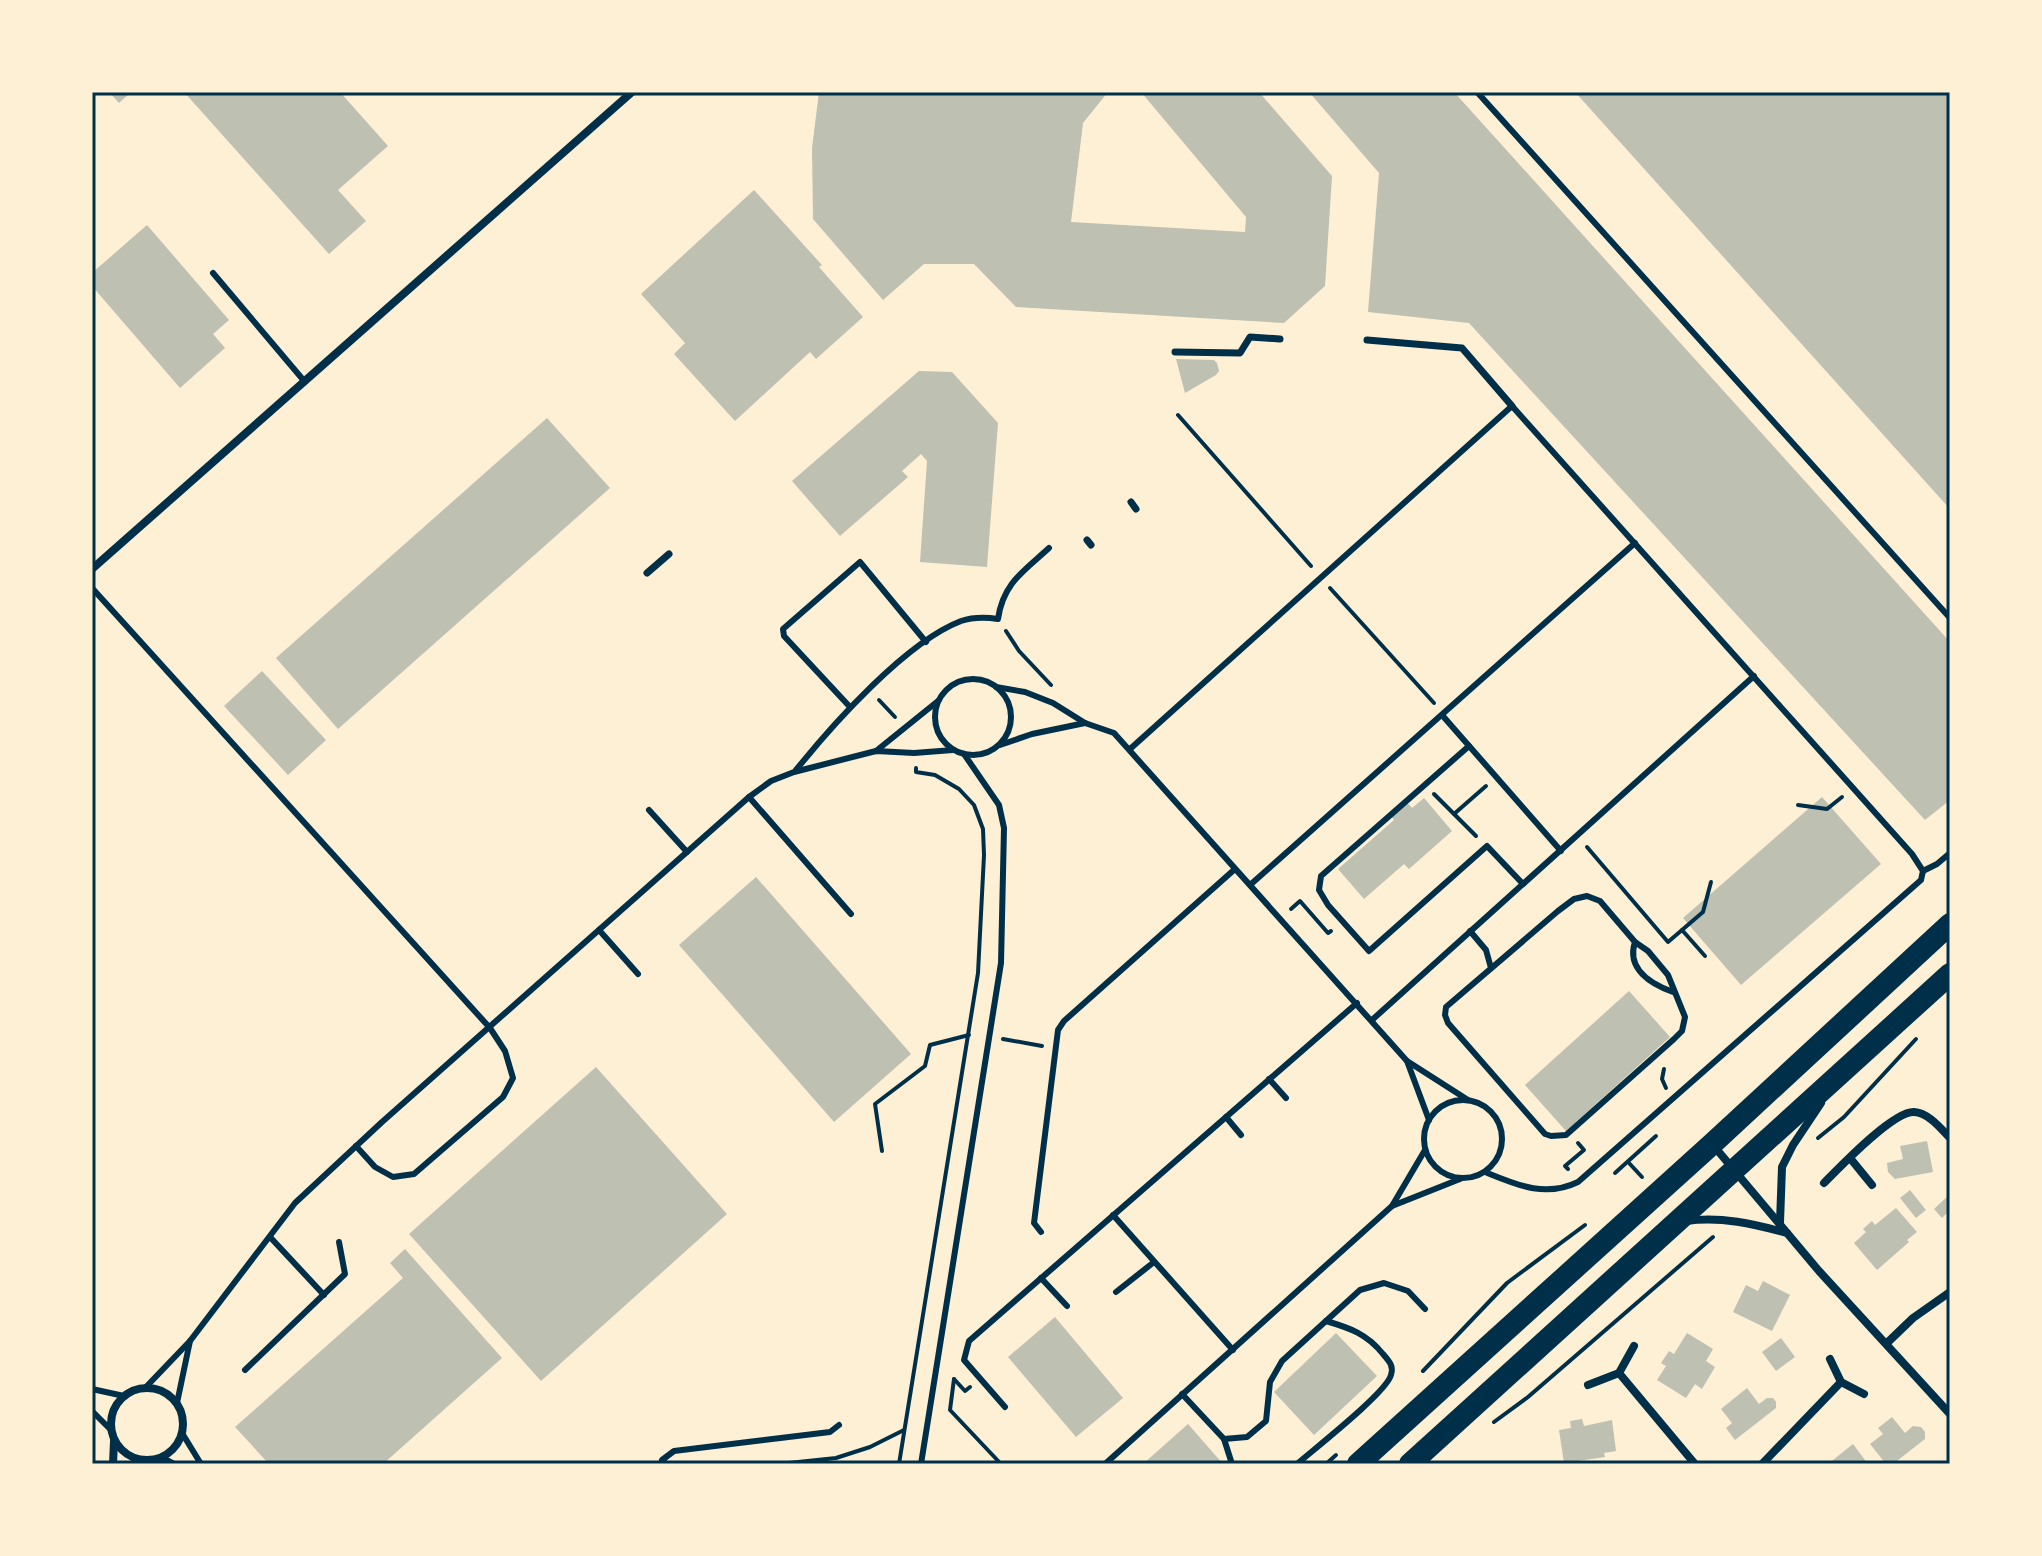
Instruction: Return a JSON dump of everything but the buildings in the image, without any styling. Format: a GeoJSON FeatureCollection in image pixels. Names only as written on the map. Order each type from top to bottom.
{"type":"FeatureCollection","features":[{"type":"Feature","properties":{"kind":"highway"},"geometry":{"type":"LineString","coordinates":[[1358,1464],[1950,924]]}},
{"type":"Feature","properties":{"kind":"highway"},"geometry":{"type":"LineString","coordinates":[[1410,1464],[1950,974]]}},
{"type":"Feature","properties":{"kind":"street"},"geometry":{"type":"LineString","coordinates":[[92,569],[632,92]]}},
{"type":"Feature","properties":{"kind":"street"},"geometry":{"type":"LineString","coordinates":[[1175,352],[1240,353],[1250,337],[1280,339]]}},
{"type":"Feature","properties":{"kind":"street"},"geometry":{"type":"LineString","coordinates":[[1367,340],[1462,348],[1512,406]]}},
{"type":"Feature","properties":{"kind":"street"},"geometry":{"type":"LineString","coordinates":[[647,573],[669,554]]}},
{"type":"Feature","properties":{"kind":"street"},"geometry":{"type":"LineString","coordinates":[[1780,1224],[1782,1167],[1793,1145],[1842,1073]]}},
{"type":"Feature","properties":{"kind":"street"},"geometry":{"type":"LineString","coordinates":[[1824,1183],[1901,1115],[1915,1112],[1928,1117],[1950,1138]]}},
{"type":"Feature","properties":{"kind":"street"},"geometry":{"type":"LineString","coordinates":[[1712,1144],[1950,1414]]}},
{"type":"Feature","properties":{"kind":"street"},"geometry":{"type":"LineString","coordinates":[[1850,1158],[1872,1185]]}},
{"type":"Feature","properties":{"kind":"street"},"geometry":{"type":"LineString","coordinates":[[1676,1222],[1705,1218],[1788,1233]]}},
{"type":"Feature","properties":{"kind":"street"},"geometry":{"type":"LineString","coordinates":[[1887,1343],[1913,1318],[1950,1292]]}},
{"type":"Feature","properties":{"kind":"street"},"geometry":{"type":"LineString","coordinates":[[1588,1385],[1619,1373],[1634,1346]]}},
{"type":"Feature","properties":{"kind":"street"},"geometry":{"type":"LineString","coordinates":[[1830,1359],[1841,1382],[1864,1394]]}},
{"type":"Feature","properties":{"kind":"street"},"geometry":{"type":"LineString","coordinates":[[1619,1373],[1695,1464]]}},
{"type":"Feature","properties":{"kind":"street"},"geometry":{"type":"LineString","coordinates":[[1762,1464],[1841,1382]]}},
{"type":"Feature","properties":{"kind":"street"},"geometry":{"type":"LineString","coordinates":[[112,1435],[129,1456],[149,1462],[161,1457],[170,1452],[182,1433],[177,1403],[158,1389],[146,1387],[124,1396],[113,1411],[112,1435],[113,1464]]}},
{"type":"Feature","properties":{"kind":"lane"},"geometry":{"type":"LineString","coordinates":[[1477,92],[1950,618]]}},
{"type":"Feature","properties":{"kind":"lane"},"geometry":{"type":"LineString","coordinates":[[213,273],[305,382]]}},
{"type":"Feature","properties":{"kind":"lane"},"geometry":{"type":"LineString","coordinates":[[1130,749],[1512,406],[1854,787],[1923,871]]}},
{"type":"Feature","properties":{"kind":"lane"},"geometry":{"type":"LineString","coordinates":[[1250,885],[1635,543]]}},
{"type":"Feature","properties":{"kind":"lane"},"geometry":{"type":"LineString","coordinates":[[794,772],[850,707],[926,642],[959,622],[976,617],[998,619],[1007,588],[1049,548]]}},
{"type":"Feature","properties":{"kind":"lane"},"geometry":{"type":"LineString","coordinates":[[850,707],[784,636],[783,629],[860,562],[926,642]]}},
{"type":"Feature","properties":{"kind":"lane"},"geometry":{"type":"LineString","coordinates":[[92,588],[490,1028],[505,1051],[513,1078],[503,1097],[414,1174],[393,1177],[375,1167],[356,1146]]}},
{"type":"Feature","properties":{"kind":"lane"},"geometry":{"type":"LineString","coordinates":[[1372,1020],[1754,676]]}},
{"type":"Feature","properties":{"kind":"lane"},"geometry":{"type":"LineString","coordinates":[[876,751],[948,689],[972,679],[996,687],[1011,708],[1008,734],[1000,745]]}},
{"type":"Feature","properties":{"kind":"lane"},"geometry":{"type":"LineString","coordinates":[[996,687],[1025,692],[1053,703],[1085,723],[1114,733],[1407,1061],[1489,1110],[1497,1119],[1501,1130],[1500,1154],[1485,1172],[1392,1206]]}},
{"type":"Feature","properties":{"kind":"lane"},"geometry":{"type":"LineString","coordinates":[[939,699],[935,721],[944,742],[953,750],[976,756],[1032,734],[1085,723]]}},
{"type":"Feature","properties":{"kind":"lane"},"geometry":{"type":"LineString","coordinates":[[1442,715],[1561,851]]}},
{"type":"Feature","properties":{"kind":"lane"},"geometry":{"type":"LineString","coordinates":[[1469,746],[1321,876],[1319,890],[1328,905],[1369,951],[1487,846],[1523,884]]}},
{"type":"Feature","properties":{"kind":"lane"},"geometry":{"type":"LineString","coordinates":[[146,1387],[190,1341],[295,1203],[749,797],[771,781],[794,772],[876,751],[914,753],[953,750]]}},
{"type":"Feature","properties":{"kind":"lane"},"geometry":{"type":"LineString","coordinates":[[921,1464],[1001,963],[1004,828],[999,805],[964,754]]}},
{"type":"Feature","properties":{"kind":"lane"},"geometry":{"type":"LineString","coordinates":[[749,797],[851,914]]}},
{"type":"Feature","properties":{"kind":"lane"},"geometry":{"type":"LineString","coordinates":[[649,810],[687,852]]}},
{"type":"Feature","properties":{"kind":"lane"},"geometry":{"type":"LineString","coordinates":[[1485,1172],[1527,1188],[1549,1190],[1566,1187],[1584,1177],[1921,880],[1923,871],[1950,853]]}},
{"type":"Feature","properties":{"kind":"lane"},"geometry":{"type":"LineString","coordinates":[[1041,1232],[1034,1223],[1058,1030],[1064,1021],[1235,869]]}},
{"type":"Feature","properties":{"kind":"lane"},"geometry":{"type":"LineString","coordinates":[[1587,896],[1600,901],[1668,975],[1685,1017],[1682,1031],[1570,1132],[1558,1137],[1545,1134],[1448,1023],[1445,1015],[1446,1007],[1503,958],[1574,899],[1587,896]]}},
{"type":"Feature","properties":{"kind":"lane"},"geometry":{"type":"LineString","coordinates":[[599,930],[638,974]]}},
{"type":"Feature","properties":{"kind":"lane"},"geometry":{"type":"LineString","coordinates":[[1470,931],[1486,950],[1491,968]]}},
{"type":"Feature","properties":{"kind":"lane"},"geometry":{"type":"LineString","coordinates":[[1635,942],[1631,953],[1634,964],[1651,984],[1673,993]]}},
{"type":"Feature","properties":{"kind":"lane"},"geometry":{"type":"LineString","coordinates":[[1486,950],[1503,958]]}},
{"type":"Feature","properties":{"kind":"lane"},"geometry":{"type":"LineString","coordinates":[[1005,1407],[964,1360],[969,1341],[1357,1003]]}},
{"type":"Feature","properties":{"kind":"lane"},"geometry":{"type":"LineString","coordinates":[[1407,1061],[1429,1120]]}},
{"type":"Feature","properties":{"kind":"lane"},"geometry":{"type":"LineString","coordinates":[[1269,1079],[1286,1098]]}},
{"type":"Feature","properties":{"kind":"lane"},"geometry":{"type":"LineString","coordinates":[[1460,1179],[1436,1168],[1425,1150],[1424,1140],[1429,1120],[1445,1104],[1468,1100]]}},
{"type":"Feature","properties":{"kind":"lane"},"geometry":{"type":"LineString","coordinates":[[1226,1117],[1241,1135]]}},
{"type":"Feature","properties":{"kind":"lane"},"geometry":{"type":"LineString","coordinates":[[1106,1464],[1392,1206],[1425,1150]]}},
{"type":"Feature","properties":{"kind":"lane"},"geometry":{"type":"LineString","coordinates":[[1113,1215],[1233,1350]]}},
{"type":"Feature","properties":{"kind":"lane"},"geometry":{"type":"LineString","coordinates":[[270,1237],[324,1295]]}},
{"type":"Feature","properties":{"kind":"lane"},"geometry":{"type":"LineString","coordinates":[[245,1370],[345,1274],[339,1242]]}},
{"type":"Feature","properties":{"kind":"lane"},"geometry":{"type":"LineString","coordinates":[[1116,1292],[1154,1262]]}},
{"type":"Feature","properties":{"kind":"lane"},"geometry":{"type":"LineString","coordinates":[[1041,1278],[1067,1306]]}},
{"type":"Feature","properties":{"kind":"lane"},"geometry":{"type":"LineString","coordinates":[[1224,1439],[1247,1437],[1266,1421],[1270,1382],[1282,1361],[1360,1290],[1384,1283],[1408,1291],[1425,1309]]}},
{"type":"Feature","properties":{"kind":"lane"},"geometry":{"type":"LineString","coordinates":[[1297,1464],[1367,1403],[1393,1373],[1391,1364],[1372,1341],[1359,1332],[1326,1321]]}},
{"type":"Feature","properties":{"kind":"lane"},"geometry":{"type":"LineString","coordinates":[[177,1403],[190,1341]]}},
{"type":"Feature","properties":{"kind":"lane"},"geometry":{"type":"LineString","coordinates":[[92,1389],[124,1396]]}},
{"type":"Feature","properties":{"kind":"lane"},"geometry":{"type":"LineString","coordinates":[[1182,1394],[1224,1439],[1232,1464]]}},
{"type":"Feature","properties":{"kind":"lane"},"geometry":{"type":"LineString","coordinates":[[92,1411],[112,1435]]}},
{"type":"Feature","properties":{"kind":"lane"},"geometry":{"type":"LineString","coordinates":[[666,1464],[662,1460],[674,1451],[830,1432],[839,1425]]}},
{"type":"Feature","properties":{"kind":"lane"},"geometry":{"type":"LineString","coordinates":[[182,1433],[201,1464]]}},
{"type":"Feature","properties":{"kind":"lane"},"geometry":{"type":"LineString","coordinates":[[161,1457],[174,1464]]}},
{"type":"Feature","properties":{"kind":"path"},"geometry":{"type":"LineString","coordinates":[[998,619],[1019,651],[1052,686]]}},
{"type":"Feature","properties":{"kind":"path"},"geometry":{"type":"LineString","coordinates":[[870,689],[904,730]]}},
{"type":"Feature","properties":{"kind":"path"},"geometry":{"type":"LineString","coordinates":[[899,1464],[978,973],[983,829],[974,805],[959,789],[935,775],[916,772],[914,753]]}},
{"type":"Feature","properties":{"kind":"path"},"geometry":{"type":"LineString","coordinates":[[1453,815],[1496,777]]}},
{"type":"Feature","properties":{"kind":"path"},"geometry":{"type":"LineString","coordinates":[[1425,784],[1487,846]]}},
{"type":"Feature","properties":{"kind":"path"},"geometry":{"type":"LineString","coordinates":[[1798,805],[1827,809],[1854,787]]}},
{"type":"Feature","properties":{"kind":"path"},"geometry":{"type":"LineString","coordinates":[[1280,918],[1300,901],[1328,933],[1342,921]]}},
{"type":"Feature","properties":{"kind":"path"},"geometry":{"type":"LineString","coordinates":[[1682,930],[1705,956]]}},
{"type":"Feature","properties":{"kind":"path"},"geometry":{"type":"LineString","coordinates":[[882,1151],[875,1104],[925,1066],[930,1045],[969,1035]]}},
{"type":"Feature","properties":{"kind":"path"},"geometry":{"type":"LineString","coordinates":[[1782,1167],[1844,1117],[1918,1037]]}},
{"type":"Feature","properties":{"kind":"path"},"geometry":{"type":"LineString","coordinates":[[1003,1039],[1056,1049]]}},
{"type":"Feature","properties":{"kind":"path"},"geometry":{"type":"LineString","coordinates":[[1664,1065],[1662,1079],[1671,1099]]}},
{"type":"Feature","properties":{"kind":"path"},"geometry":{"type":"LineString","coordinates":[[1570,1132],[1584,1150],[1565,1166],[1584,1177]]}},
{"type":"Feature","properties":{"kind":"path"},"geometry":{"type":"LineString","coordinates":[[1629,1163],[1642,1177]]}},
{"type":"Feature","properties":{"kind":"path"},"geometry":{"type":"LineString","coordinates":[[1493,1422],[1528,1397],[1695,1251],[1734,1221]]}},
{"type":"Feature","properties":{"kind":"path"},"geometry":{"type":"LineString","coordinates":[[954,1379],[950,1410],[1001,1464]]}},
{"type":"Feature","properties":{"kind":"path"},"geometry":{"type":"LineString","coordinates":[[779,1464],[836,1458],[870,1447],[904,1430]]}}]}
